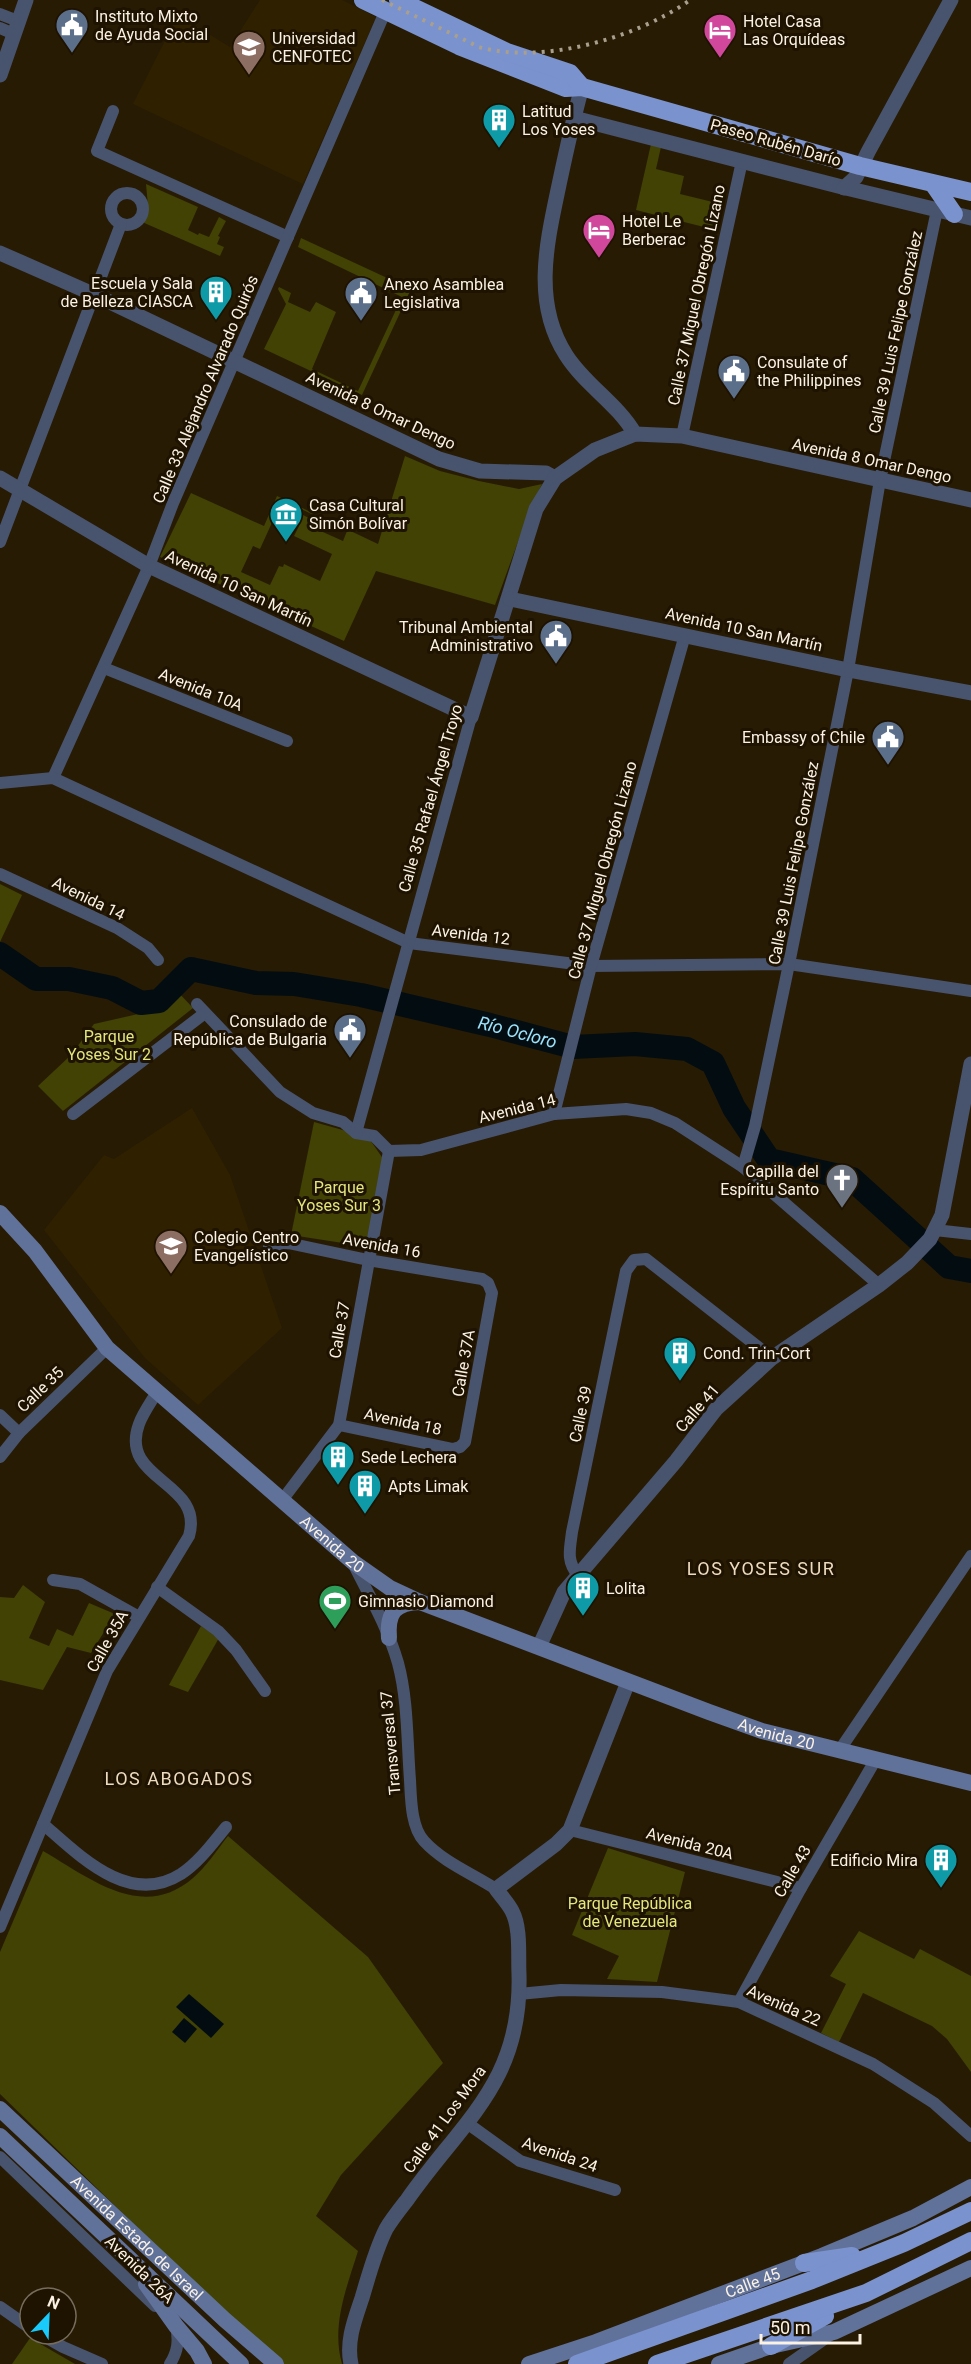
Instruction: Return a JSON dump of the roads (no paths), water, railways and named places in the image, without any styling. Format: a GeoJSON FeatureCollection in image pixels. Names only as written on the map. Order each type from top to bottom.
{"type":"FeatureCollection","features":[{"type":"Feature","properties":{"kind":"highway","name":"Paseo Rubén Darío"},"geometry":{"type":"LineString","coordinates":[[363,0],[392,6],[507,52],[570,73],[582,87],[860,166],[971,192]]}},
{"type":"Feature","properties":{"kind":"highway"},"geometry":{"type":"LineString","coordinates":[[934,184],[954,214]]}},
{"type":"Feature","properties":{"kind":"highway"},"geometry":{"type":"LineString","coordinates":[[577,2364],[715,2316],[880,2252],[956,2220],[971,2211]]}},
{"type":"Feature","properties":{"kind":"highway"},"geometry":{"type":"LineString","coordinates":[[771,2346],[866,2293],[971,2241]]}},
{"type":"Feature","properties":{"kind":"highway"},"geometry":{"type":"LineString","coordinates":[[804,2263],[880,2252]]}},
{"type":"Feature","properties":{"kind":"highway"},"geometry":{"type":"LineString","coordinates":[[657,2364],[866,2293]]}},
{"type":"Feature","properties":{"kind":"main road","name":"Avenida 20"},"geometry":{"type":"LineString","coordinates":[[0,1213],[34,1251],[107,1348],[353,1562],[390,1588],[420,1602],[628,1682],[762,1731],[971,1783]]}},
{"type":"Feature","properties":{"kind":"main road"},"geometry":{"type":"LineString","coordinates":[[389,1638],[388,1622],[393,1611],[408,1602],[420,1602]]}},
{"type":"Feature","properties":{"kind":"main road","name":"Avenida Estado de Israel"},"geometry":{"type":"LineString","coordinates":[[0,2109],[225,2320],[276,2364]]}},
{"type":"Feature","properties":{"kind":"main road","name":"Avenida Estado de Israel"},"geometry":{"type":"LineString","coordinates":[[0,2136],[241,2364]]}},
{"type":"Feature","properties":{"kind":"main road","name":"Calle 45"},"geometry":{"type":"LineString","coordinates":[[529,2364],[596,2342],[804,2263],[913,2218],[971,2187]]}},
{"type":"Feature","properties":{"kind":"main road"},"geometry":{"type":"LineString","coordinates":[[123,2251],[176,2326],[197,2351],[204,2364]]}},
{"type":"Feature","properties":{"kind":"main road"},"geometry":{"type":"LineString","coordinates":[[719,2364],[745,2360],[771,2346],[834,2332],[971,2268]]}},
{"type":"Feature","properties":{"kind":"street"},"geometry":{"type":"LineString","coordinates":[[0,75],[11,27],[26,0]]}},
{"type":"Feature","properties":{"kind":"street"},"geometry":{"type":"LineString","coordinates":[[844,188],[856,177],[951,0]]}},
{"type":"Feature","properties":{"kind":"street","name":"Calle 33 Alejandro Alvarado Quirós"},"geometry":{"type":"LineString","coordinates":[[53,778],[149,566],[173,503],[288,237],[392,6]]}},
{"type":"Feature","properties":{"kind":"street"},"geometry":{"type":"LineString","coordinates":[[0,14],[11,27]]}},
{"type":"Feature","properties":{"kind":"street"},"geometry":{"type":"LineString","coordinates":[[582,87],[546,249],[543,270],[545,300],[552,327],[564,353],[580,375],[627,420],[635,434]]}},
{"type":"Feature","properties":{"kind":"street"},"geometry":{"type":"LineString","coordinates":[[113,111],[97,152],[288,237]]}},
{"type":"Feature","properties":{"kind":"street"},"geometry":{"type":"LineString","coordinates":[[574,118],[954,214]]}},
{"type":"Feature","properties":{"kind":"street","name":"Calle 37 Miguel Obregón Lizano"},"geometry":{"type":"LineString","coordinates":[[682,436],[742,160]]}},
{"type":"Feature","properties":{"kind":"street","name":"Calle 39 Luis Felipe González"},"geometry":{"type":"LineString","coordinates":[[743,1167],[755,1126],[848,670],[880,480],[954,214]]}},
{"type":"Feature","properties":{"kind":"street"},"geometry":{"type":"LineString","coordinates":[[0,542],[121,224]]}},
{"type":"Feature","properties":{"kind":"street","name":"Avenida 8 Omar Dengo"},"geometry":{"type":"LineString","coordinates":[[0,253],[93,294],[439,459],[480,471],[546,473],[555,478],[595,450],[635,434],[682,436],[971,500]]}},
{"type":"Feature","properties":{"kind":"street","name":"Avenida 10 San Martín"},"geometry":{"type":"LineString","coordinates":[[0,478],[149,566],[471,717]]}},
{"type":"Feature","properties":{"kind":"street","name":"Calle 35 Rafael Ángel Troyo"},"geometry":{"type":"LineString","coordinates":[[356,1133],[471,717],[510,599],[529,528],[536,509],[555,478]]}},
{"type":"Feature","properties":{"kind":"street","name":"Avenida 10 San Martín"},"geometry":{"type":"LineString","coordinates":[[510,599],[848,670],[971,693]]}},
{"type":"Feature","properties":{"kind":"street","name":"Calle 37 Miguel Obregón Lizano"},"geometry":{"type":"LineString","coordinates":[[554,1114],[591,966],[685,635]]}},
{"type":"Feature","properties":{"kind":"street","name":"Avenida 10A"},"geometry":{"type":"LineString","coordinates":[[104,668],[287,741]]}},
{"type":"Feature","properties":{"kind":"street"},"geometry":{"type":"LineString","coordinates":[[0,783],[53,778]]}},
{"type":"Feature","properties":{"kind":"street","name":"Avenida 12"},"geometry":{"type":"LineString","coordinates":[[53,778],[409,943],[591,966],[789,964],[971,991]]}},
{"type":"Feature","properties":{"kind":"street","name":"Avenida 14"},"geometry":{"type":"LineString","coordinates":[[0,874],[117,928],[148,948],[158,960]]}},
{"type":"Feature","properties":{"kind":"street"},"geometry":{"type":"LineString","coordinates":[[73,1114],[201,1008],[280,1092],[313,1113],[344,1122],[356,1133],[374,1136],[389,1151]]}},
{"type":"Feature","properties":{"kind":"street"},"geometry":{"type":"LineString","coordinates":[[971,1064],[967,1110],[942,1215],[933,1234],[971,1234]]}},
{"type":"Feature","properties":{"kind":"street","name":"Avenida 14"},"geometry":{"type":"LineString","coordinates":[[389,1151],[421,1150],[554,1114],[626,1109],[651,1113],[675,1123],[743,1167],[879,1285]]}},
{"type":"Feature","properties":{"kind":"street","name":"Calle 37"},"geometry":{"type":"LineString","coordinates":[[283,1499],[339,1425],[389,1151]]}},
{"type":"Feature","properties":{"kind":"street","name":"Calle 41"},"geometry":{"type":"LineString","coordinates":[[539,1647],[564,1592],[676,1461],[716,1409],[772,1358],[879,1285],[907,1263],[933,1234]]}},
{"type":"Feature","properties":{"kind":"street","name":"Avenida 16"},"geometry":{"type":"LineString","coordinates":[[269,1247],[288,1243],[368,1260],[482,1279],[488,1284]]}},
{"type":"Feature","properties":{"kind":"street","name":"Calle 39"},"geometry":{"type":"LineString","coordinates":[[578,1575],[571,1567],[569,1558],[572,1532],[626,1271],[634,1260],[646,1259],[772,1358]]}},
{"type":"Feature","properties":{"kind":"street","name":"Calle 37A"},"geometry":{"type":"LineString","coordinates":[[460,1448],[465,1442],[492,1293],[488,1284]]}},
{"type":"Feature","properties":{"kind":"street","name":"Calle 35"},"geometry":{"type":"LineString","coordinates":[[0,1456],[19,1433],[107,1348]]}},
{"type":"Feature","properties":{"kind":"street","name":"Calle 35A"},"geometry":{"type":"LineString","coordinates":[[0,1927],[108,1671],[189,1536],[192,1520],[187,1504],[148,1469],[137,1452],[139,1424],[157,1392]]}},
{"type":"Feature","properties":{"kind":"street"},"geometry":{"type":"LineString","coordinates":[[0,1415],[19,1433]]}},
{"type":"Feature","properties":{"kind":"street","name":"Avenida 18"},"geometry":{"type":"LineString","coordinates":[[339,1425],[453,1449],[460,1448]]}},
{"type":"Feature","properties":{"kind":"street"},"geometry":{"type":"LineString","coordinates":[[839,1751],[971,1557]]}},
{"type":"Feature","properties":{"kind":"street","name":"Transversal 37"},"geometry":{"type":"LineString","coordinates":[[353,1562],[389,1638],[398,1664],[405,1712],[415,1823],[423,1840],[447,1859],[496,1889]]}},
{"type":"Feature","properties":{"kind":"street"},"geometry":{"type":"LineString","coordinates":[[53,1580],[80,1584],[139,1617]]}},
{"type":"Feature","properties":{"kind":"street"},"geometry":{"type":"LineString","coordinates":[[157,1587],[218,1631],[236,1650],[265,1691]]}},
{"type":"Feature","properties":{"kind":"street"},"geometry":{"type":"LineString","coordinates":[[496,1889],[556,1844],[570,1830],[628,1682]]}},
{"type":"Feature","properties":{"kind":"street","name":"Calle 43"},"geometry":{"type":"LineString","coordinates":[[739,2002],[801,1888],[876,1759]]}},
{"type":"Feature","properties":{"kind":"street"},"geometry":{"type":"LineString","coordinates":[[44,1824],[76,1853],[103,1872],[126,1883],[139,1884],[154,1884],[180,1875],[197,1861],[226,1827]]}},
{"type":"Feature","properties":{"kind":"street","name":"Avenida 20A"},"geometry":{"type":"LineString","coordinates":[[570,1830],[801,1888]]}},
{"type":"Feature","properties":{"kind":"street","name":"Calle 41 Los Mora"},"geometry":{"type":"LineString","coordinates":[[351,2364],[349,2352],[352,2329],[375,2256],[387,2229],[419,2182],[494,2086],[508,2056],[519,1994],[518,1941],[513,1913],[496,1889]]}},
{"type":"Feature","properties":{"kind":"street","name":"Avenida 22"},"geometry":{"type":"LineString","coordinates":[[519,1994],[561,1990],[663,1992],[739,2002],[873,2064],[934,2103],[971,2136]]}},
{"type":"Feature","properties":{"kind":"street","name":"Avenida 24"},"geometry":{"type":"LineString","coordinates":[[467,2122],[520,2161],[615,2190]]}},
{"type":"Feature","properties":{"kind":"street","name":"Avenida 26A"},"geometry":{"type":"LineString","coordinates":[[0,2157],[176,2326],[178,2345],[176,2355],[170,2364]]}},
{"type":"Feature","properties":{"kind":"street"},"geometry":{"type":"LineString","coordinates":[[0,2307],[18,2320]]}},
{"type":"Feature","properties":{"kind":"street"},"geometry":{"type":"LineString","coordinates":[[789,2364],[834,2332]]}},
{"type":"Feature","properties":{"kind":"street"},"geometry":{"type":"LineString","coordinates":[[61,2346],[102,2364]]}},
{"type":"Feature","properties":{"kind":"waterway","name":"Río Ocloro"},"geometry":{"type":"LineString","coordinates":[[0,954],[36,979],[69,979],[112,988],[141,1003],[159,1001],[191,969],[256,983],[294,984],[361,995],[573,1047],[635,1044],[687,1049],[713,1063],[734,1108],[769,1160],[852,1179],[949,1267],[971,1271]]}},
{"type":"Feature","properties":{"kind":"railway"},"geometry":{"type":"LineString","coordinates":[[382,0],[479,47],[504,52],[531,53],[559,50],[617,36],[644,26],[690,0]]}},
{"type":"Feature","properties":{"kind":"place","name":"Instituto Mixto de Ayuda Social"},"geometry":{"type":"Point","coordinates":[72,54]}},
{"type":"Feature","properties":{"kind":"place","name":"Hotel Casa Las Orquídeas"},"geometry":{"type":"Point","coordinates":[720,59]}},
{"type":"Feature","properties":{"kind":"place","name":"Universidad CENFOTEC"},"geometry":{"type":"Point","coordinates":[249,76]}},
{"type":"Feature","properties":{"kind":"place","name":"Latitud Los Yoses"},"geometry":{"type":"Point","coordinates":[499,149]}},
{"type":"Feature","properties":{"kind":"place","name":"Hotel Le Berberac"},"geometry":{"type":"Point","coordinates":[599,259]}},
{"type":"Feature","properties":{"kind":"place","name":"Escuela y Sala de Belleza CIASCA"},"geometry":{"type":"Point","coordinates":[216,321]}},
{"type":"Feature","properties":{"kind":"place","name":"Anexo Asamblea Legislativa"},"geometry":{"type":"Point","coordinates":[361,322]}},
{"type":"Feature","properties":{"kind":"place","name":"Consulate of the Philippines"},"geometry":{"type":"Point","coordinates":[734,400]}},
{"type":"Feature","properties":{"kind":"place","name":"Casa Cultural Simón Bolívar"},"geometry":{"type":"Point","coordinates":[286,543]}},
{"type":"Feature","properties":{"kind":"place","name":"Tribunal Ambiental Administrativo"},"geometry":{"type":"Point","coordinates":[556,665]}},
{"type":"Feature","properties":{"kind":"place","name":"Embassy of Chile"},"geometry":{"type":"Point","coordinates":[888,766]}},
{"type":"Feature","properties":{"kind":"place","name":"Consulado de República de Bulgaria"},"geometry":{"type":"Point","coordinates":[350,1059]}},
{"type":"Feature","properties":{"kind":"place","name":"Capilla del Espíritu Santo"},"geometry":{"type":"Point","coordinates":[842,1209]}},
{"type":"Feature","properties":{"kind":"place","name":"Colegio Centro Evangelístico"},"geometry":{"type":"Point","coordinates":[171,1275]}},
{"type":"Feature","properties":{"kind":"place","name":"Cond. Trin-Cort"},"geometry":{"type":"Point","coordinates":[680,1382]}},
{"type":"Feature","properties":{"kind":"place","name":"Sede Lechera"},"geometry":{"type":"Point","coordinates":[338,1486]}},
{"type":"Feature","properties":{"kind":"place","name":"Apts Limak"},"geometry":{"type":"Point","coordinates":[365,1515]}},
{"type":"Feature","properties":{"kind":"place","name":"Lolita"},"geometry":{"type":"Point","coordinates":[583,1617]}},
{"type":"Feature","properties":{"kind":"place","name":"Gimnasio Diamond"},"geometry":{"type":"Point","coordinates":[335,1630]}},
{"type":"Feature","properties":{"kind":"place","name":"Edificio Mira"},"geometry":{"type":"Point","coordinates":[941,1889]}},
{"type":"Feature","properties":{"kind":"district","name":"LOS YOSES SUR"},"geometry":{"type":"Point","coordinates":[761,1569]}},
{"type":"Feature","properties":{"kind":"district","name":"LOS ABOGADOS"},"geometry":{"type":"Point","coordinates":[179,1779]}},
{"type":"Feature","properties":{"kind":"park label","name":"Parque Yoses Sur 2"},"geometry":{"type":"Point","coordinates":[109,1045]}},
{"type":"Feature","properties":{"kind":"park label","name":"Parque Yoses Sur 3"},"geometry":{"type":"Point","coordinates":[339,1196]}},
{"type":"Feature","properties":{"kind":"park label","name":"Parque República de Venezuela"},"geometry":{"type":"Point","coordinates":[630,1912]}}]}
